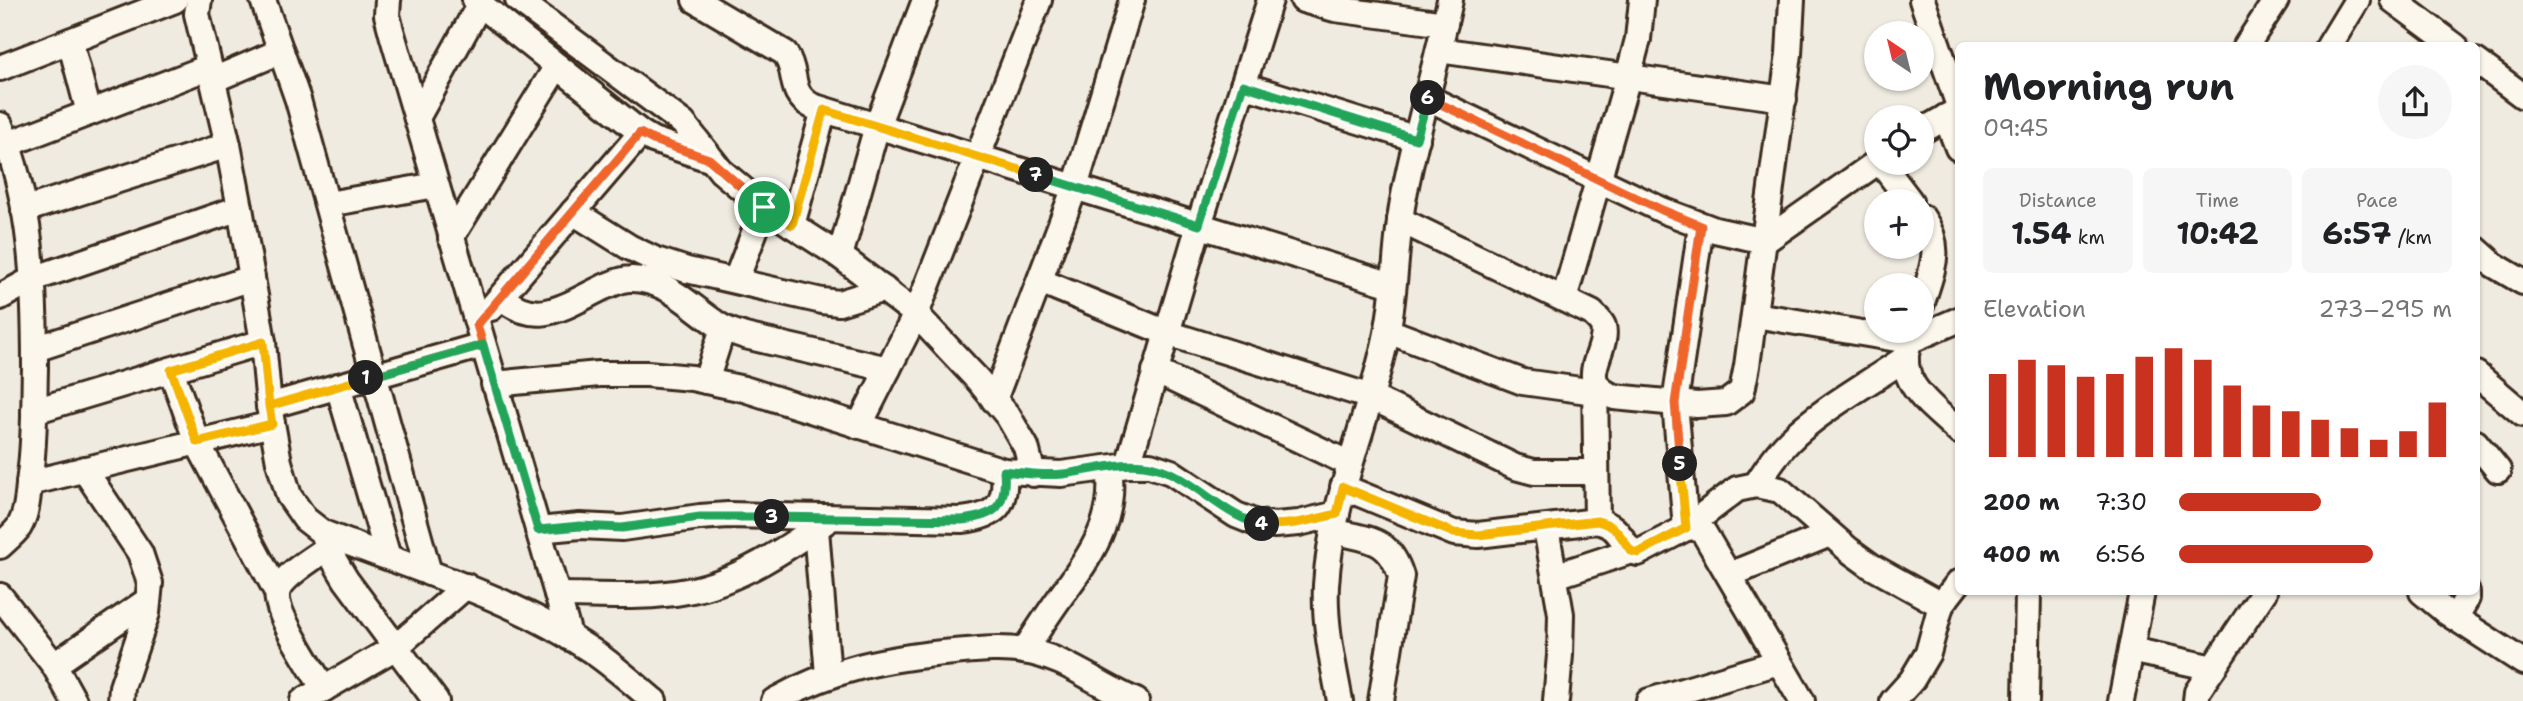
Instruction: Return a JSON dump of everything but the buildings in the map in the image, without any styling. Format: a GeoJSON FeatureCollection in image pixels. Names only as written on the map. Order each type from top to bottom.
{"type":"FeatureCollection","features":[{"type":"Feature","properties":{"kind":"street"},"geometry":{"type":"LineString","coordinates":[[0,68],[175,0]]}},
{"type":"Feature","properties":{"kind":"street"},"geometry":{"type":"LineString","coordinates":[[199,0],[197,14],[228,145],[263,342],[279,462],[289,496],[305,519],[326,540],[346,580],[436,701]]}},
{"type":"Feature","properties":{"kind":"street"},"geometry":{"type":"LineString","coordinates":[[263,0],[298,100],[429,573]]}},
{"type":"Feature","properties":{"kind":"street"},"geometry":{"type":"LineString","coordinates":[[388,0],[387,15],[570,638]]}},
{"type":"Feature","properties":{"kind":"street"},"geometry":{"type":"LineString","coordinates":[[518,0],[683,122],[709,159],[764,207],[840,256],[916,314],[1008,416],[1026,447],[1032,474]]}},
{"type":"Feature","properties":{"kind":"street"},"geometry":{"type":"LineString","coordinates":[[695,0],[785,53],[792,65],[795,89],[800,99],[824,110],[1392,285]]}},
{"type":"Feature","properties":{"kind":"street"},"geometry":{"type":"LineString","coordinates":[[840,256],[877,126],[925,0]]}},
{"type":"Feature","properties":{"kind":"street"},"geometry":{"type":"LineString","coordinates":[[859,426],[916,314],[1039,0]]}},
{"type":"Feature","properties":{"kind":"street"},"geometry":{"type":"LineString","coordinates":[[994,400],[1075,187],[1132,0]]}},
{"type":"Feature","properties":{"kind":"street"},"geometry":{"type":"LineString","coordinates":[[1024,650],[1083,568],[1102,534],[1118,466],[1156,371],[1270,0]]}},
{"type":"Feature","properties":{"kind":"street"},"geometry":{"type":"LineString","coordinates":[[1303,0],[1335,9],[1445,24]]}},
{"type":"Feature","properties":{"kind":"street"},"geometry":{"type":"LineString","coordinates":[[1340,701],[1326,613],[1326,585],[1335,522],[1388,331],[1400,220],[1416,139],[1450,0]]}},
{"type":"Feature","properties":{"kind":"street"},"geometry":{"type":"LineString","coordinates":[[1564,299],[1638,39],[1642,0]]}},
{"type":"Feature","properties":{"kind":"street"},"geometry":{"type":"LineString","coordinates":[[1388,331],[1523,382],[1595,387],[1614,397],[1697,405],[1726,403],[1742,391],[1755,316],[1784,99],[1792,0]]}},
{"type":"Feature","properties":{"kind":"street"},"geometry":{"type":"LineString","coordinates":[[1922,0],[1954,110],[1934,123]]}},
{"type":"Feature","properties":{"kind":"street"},"geometry":{"type":"LineString","coordinates":[[2249,42],[2276,0]]}},
{"type":"Feature","properties":{"kind":"street"},"geometry":{"type":"LineString","coordinates":[[2331,42],[2357,0]]}},
{"type":"Feature","properties":{"kind":"street"},"geometry":{"type":"LineString","coordinates":[[2393,0],[2450,42]]}},
{"type":"Feature","properties":{"kind":"street"},"geometry":{"type":"LineString","coordinates":[[417,118],[479,1],[640,133],[709,159]]}},
{"type":"Feature","properties":{"kind":"street"},"geometry":{"type":"LineString","coordinates":[[70,41],[89,113]]}},
{"type":"Feature","properties":{"kind":"street"},"geometry":{"type":"LineString","coordinates":[[1439,50],[1784,99]]}},
{"type":"Feature","properties":{"kind":"street"},"geometry":{"type":"LineString","coordinates":[[0,546],[19,527],[25,513],[34,442],[35,349],[33,279],[24,210],[4,134],[89,113],[281,51]]}},
{"type":"Feature","properties":{"kind":"street"},"geometry":{"type":"LineString","coordinates":[[2480,64],[2523,96]]}},
{"type":"Feature","properties":{"kind":"street"},"geometry":{"type":"LineString","coordinates":[[451,238],[557,66]]}},
{"type":"Feature","properties":{"kind":"street"},"geometry":{"type":"LineString","coordinates":[[1243,85],[1416,139]]}},
{"type":"Feature","properties":{"kind":"street"},"geometry":{"type":"LineString","coordinates":[[1428,98],[1701,226],[1765,241],[1864,173]]}},
{"type":"Feature","properties":{"kind":"street"},"geometry":{"type":"LineString","coordinates":[[792,225],[824,110]]}},
{"type":"Feature","properties":{"kind":"street"},"geometry":{"type":"LineString","coordinates":[[29,483],[197,442],[271,415],[338,386],[373,376],[480,335],[500,297],[640,133]]}},
{"type":"Feature","properties":{"kind":"street"},"geometry":{"type":"LineString","coordinates":[[24,210],[228,145]]}},
{"type":"Feature","properties":{"kind":"street"},"geometry":{"type":"LineString","coordinates":[[1888,175],[1900,189]]}},
{"type":"Feature","properties":{"kind":"street"},"geometry":{"type":"LineString","coordinates":[[328,205],[436,186]]}},
{"type":"Feature","properties":{"kind":"street"},"geometry":{"type":"LineString","coordinates":[[736,280],[764,207]]}},
{"type":"Feature","properties":{"kind":"street"},"geometry":{"type":"LineString","coordinates":[[0,297],[33,279],[240,208]]}},
{"type":"Feature","properties":{"kind":"street"},"geometry":{"type":"LineString","coordinates":[[573,212],[629,247],[656,260],[687,270],[822,302],[839,303],[884,289]]}},
{"type":"Feature","properties":{"kind":"street"},"geometry":{"type":"LineString","coordinates":[[1400,220],[1592,313],[1602,323],[1604,335],[1594,371],[1597,521]]}},
{"type":"Feature","properties":{"kind":"street"},"geometry":{"type":"LineString","coordinates":[[1686,528],[1675,403],[1701,226]]}},
{"type":"Feature","properties":{"kind":"street"},"geometry":{"type":"LineString","coordinates":[[2480,253],[2494,265],[2523,282]]}},
{"type":"Feature","properties":{"kind":"street"},"geometry":{"type":"LineString","coordinates":[[35,349],[252,278]]}},
{"type":"Feature","properties":{"kind":"street"},"geometry":{"type":"LineString","coordinates":[[500,297],[514,309],[530,314],[547,313],[614,283],[628,279],[644,280],[662,286],[690,302],[723,328],[745,336],[888,369]]}},
{"type":"Feature","properties":{"kind":"street"},"geometry":{"type":"LineString","coordinates":[[1040,281],[1167,333],[1371,397],[1515,467],[1534,472],[1596,472]]}},
{"type":"Feature","properties":{"kind":"street"},"geometry":{"type":"LineString","coordinates":[[1755,316],[1908,344]]}},
{"type":"Feature","properties":{"kind":"street"},"geometry":{"type":"LineString","coordinates":[[1756,485],[1772,460],[1790,440],[1908,344],[1955,321]]}},
{"type":"Feature","properties":{"kind":"street"},"geometry":{"type":"LineString","coordinates":[[706,381],[723,328]]}},
{"type":"Feature","properties":{"kind":"street"},"geometry":{"type":"LineString","coordinates":[[34,411],[263,342]]}},
{"type":"Feature","properties":{"kind":"street"},"geometry":{"type":"LineString","coordinates":[[1908,344],[1907,376],[1916,390],[1955,428]]}},
{"type":"Feature","properties":{"kind":"street"},"geometry":{"type":"LineString","coordinates":[[171,370],[197,442],[277,592],[278,604],[314,695],[396,647],[467,586]]}},
{"type":"Feature","properties":{"kind":"street"},"geometry":{"type":"LineString","coordinates":[[1156,371],[1454,533],[1478,535],[1597,521],[1609,524],[1618,531],[1631,551]]}},
{"type":"Feature","properties":{"kind":"street"},"geometry":{"type":"LineString","coordinates":[[494,384],[599,374],[647,374],[706,381],[744,389],[1004,471],[1061,474],[1118,466],[1150,466],[1171,472],[1236,514],[1255,523],[1275,525],[1335,522],[1389,550],[1397,562],[1401,576],[1381,701]]}},
{"type":"Feature","properties":{"kind":"street"},"geometry":{"type":"LineString","coordinates":[[2480,377],[2523,414]]}},
{"type":"Feature","properties":{"kind":"street"},"geometry":{"type":"LineString","coordinates":[[338,386],[387,557]]}},
{"type":"Feature","properties":{"kind":"street"},"geometry":{"type":"LineString","coordinates":[[2480,448],[2498,470]]}},
{"type":"Feature","properties":{"kind":"street"},"geometry":{"type":"LineString","coordinates":[[83,470],[140,553],[150,583],[147,613],[122,687],[121,701]]}},
{"type":"Feature","properties":{"kind":"street"},"geometry":{"type":"LineString","coordinates":[[538,530],[580,526],[622,528],[719,516],[823,523],[981,518],[996,509],[1003,499],[1004,471]]}},
{"type":"Feature","properties":{"kind":"street"},"geometry":{"type":"LineString","coordinates":[[1555,576],[1631,551],[1638,553],[1686,528],[1737,489],[1756,485],[1780,490],[1871,566],[1941,605]]}},
{"type":"Feature","properties":{"kind":"street"},"geometry":{"type":"LineString","coordinates":[[557,595],[667,594],[689,591],[754,567],[782,552],[823,523]]}},
{"type":"Feature","properties":{"kind":"street"},"geometry":{"type":"LineString","coordinates":[[823,523],[828,675]]}},
{"type":"Feature","properties":{"kind":"street"},"geometry":{"type":"LineString","coordinates":[[1686,528],[1695,527],[1704,533],[1802,701]]}},
{"type":"Feature","properties":{"kind":"street"},"geometry":{"type":"LineString","coordinates":[[1546,528],[1561,614],[1556,701]]}},
{"type":"Feature","properties":{"kind":"street"},"geometry":{"type":"LineString","coordinates":[[1728,575],[1830,534]]}},
{"type":"Feature","properties":{"kind":"street"},"geometry":{"type":"LineString","coordinates":[[326,540],[387,557],[467,586],[510,606],[592,652],[654,701]]}},
{"type":"Feature","properties":{"kind":"street"},"geometry":{"type":"LineString","coordinates":[[277,592],[284,580],[326,540]]}},
{"type":"Feature","properties":{"kind":"street"},"geometry":{"type":"LineString","coordinates":[[1893,701],[1915,690],[1941,605],[1955,587]]}},
{"type":"Feature","properties":{"kind":"street"},"geometry":{"type":"LineString","coordinates":[[2026,701],[2028,595]]}},
{"type":"Feature","properties":{"kind":"street"},"geometry":{"type":"LineString","coordinates":[[2121,701],[2141,595]]}},
{"type":"Feature","properties":{"kind":"street"},"geometry":{"type":"LineString","coordinates":[[2196,701],[2197,692],[2262,595]]}},
{"type":"Feature","properties":{"kind":"street"},"geometry":{"type":"LineString","coordinates":[[2426,595],[2455,618],[2523,662]]}},
{"type":"Feature","properties":{"kind":"street"},"geometry":{"type":"LineString","coordinates":[[2455,618],[2467,595]]}},
{"type":"Feature","properties":{"kind":"street"},"geometry":{"type":"LineString","coordinates":[[0,596],[54,665],[74,701]]}},
{"type":"Feature","properties":{"kind":"street"},"geometry":{"type":"LineString","coordinates":[[54,665],[148,600]]}},
{"type":"Feature","properties":{"kind":"street"},"geometry":{"type":"LineString","coordinates":[[782,699],[828,675],[871,662],[972,651],[1024,650],[1057,661],[1136,701]]}},
{"type":"Feature","properties":{"kind":"street"},"geometry":{"type":"LineString","coordinates":[[2131,650],[2213,668]]}},
{"type":"Feature","properties":{"kind":"street"},"geometry":{"type":"LineString","coordinates":[[1649,701],[1779,662]]}},
{"type":"Feature","properties":{"kind":"route"},"geometry":{"type":"LineString","coordinates":[[764,207],[709,159],[640,133],[477,325],[483,345],[269,406],[263,342],[171,370],[197,442],[272,424],[269,406],[338,386],[483,345],[538,530],[580,526],[622,528],[728,515],[962,520],[981,518],[996,509],[1003,499],[1004,471],[1061,474],[1128,464],[1171,472],[1236,514],[1255,523],[1299,523],[1337,514],[1343,487],[1454,533],[1478,535],[1597,521],[1609,524],[1618,531],[1631,551],[1638,553],[1686,528],[1675,403],[1701,226],[1428,98],[1416,139],[1243,85],[1199,225],[824,110],[792,225],[764,207]]}}]}
